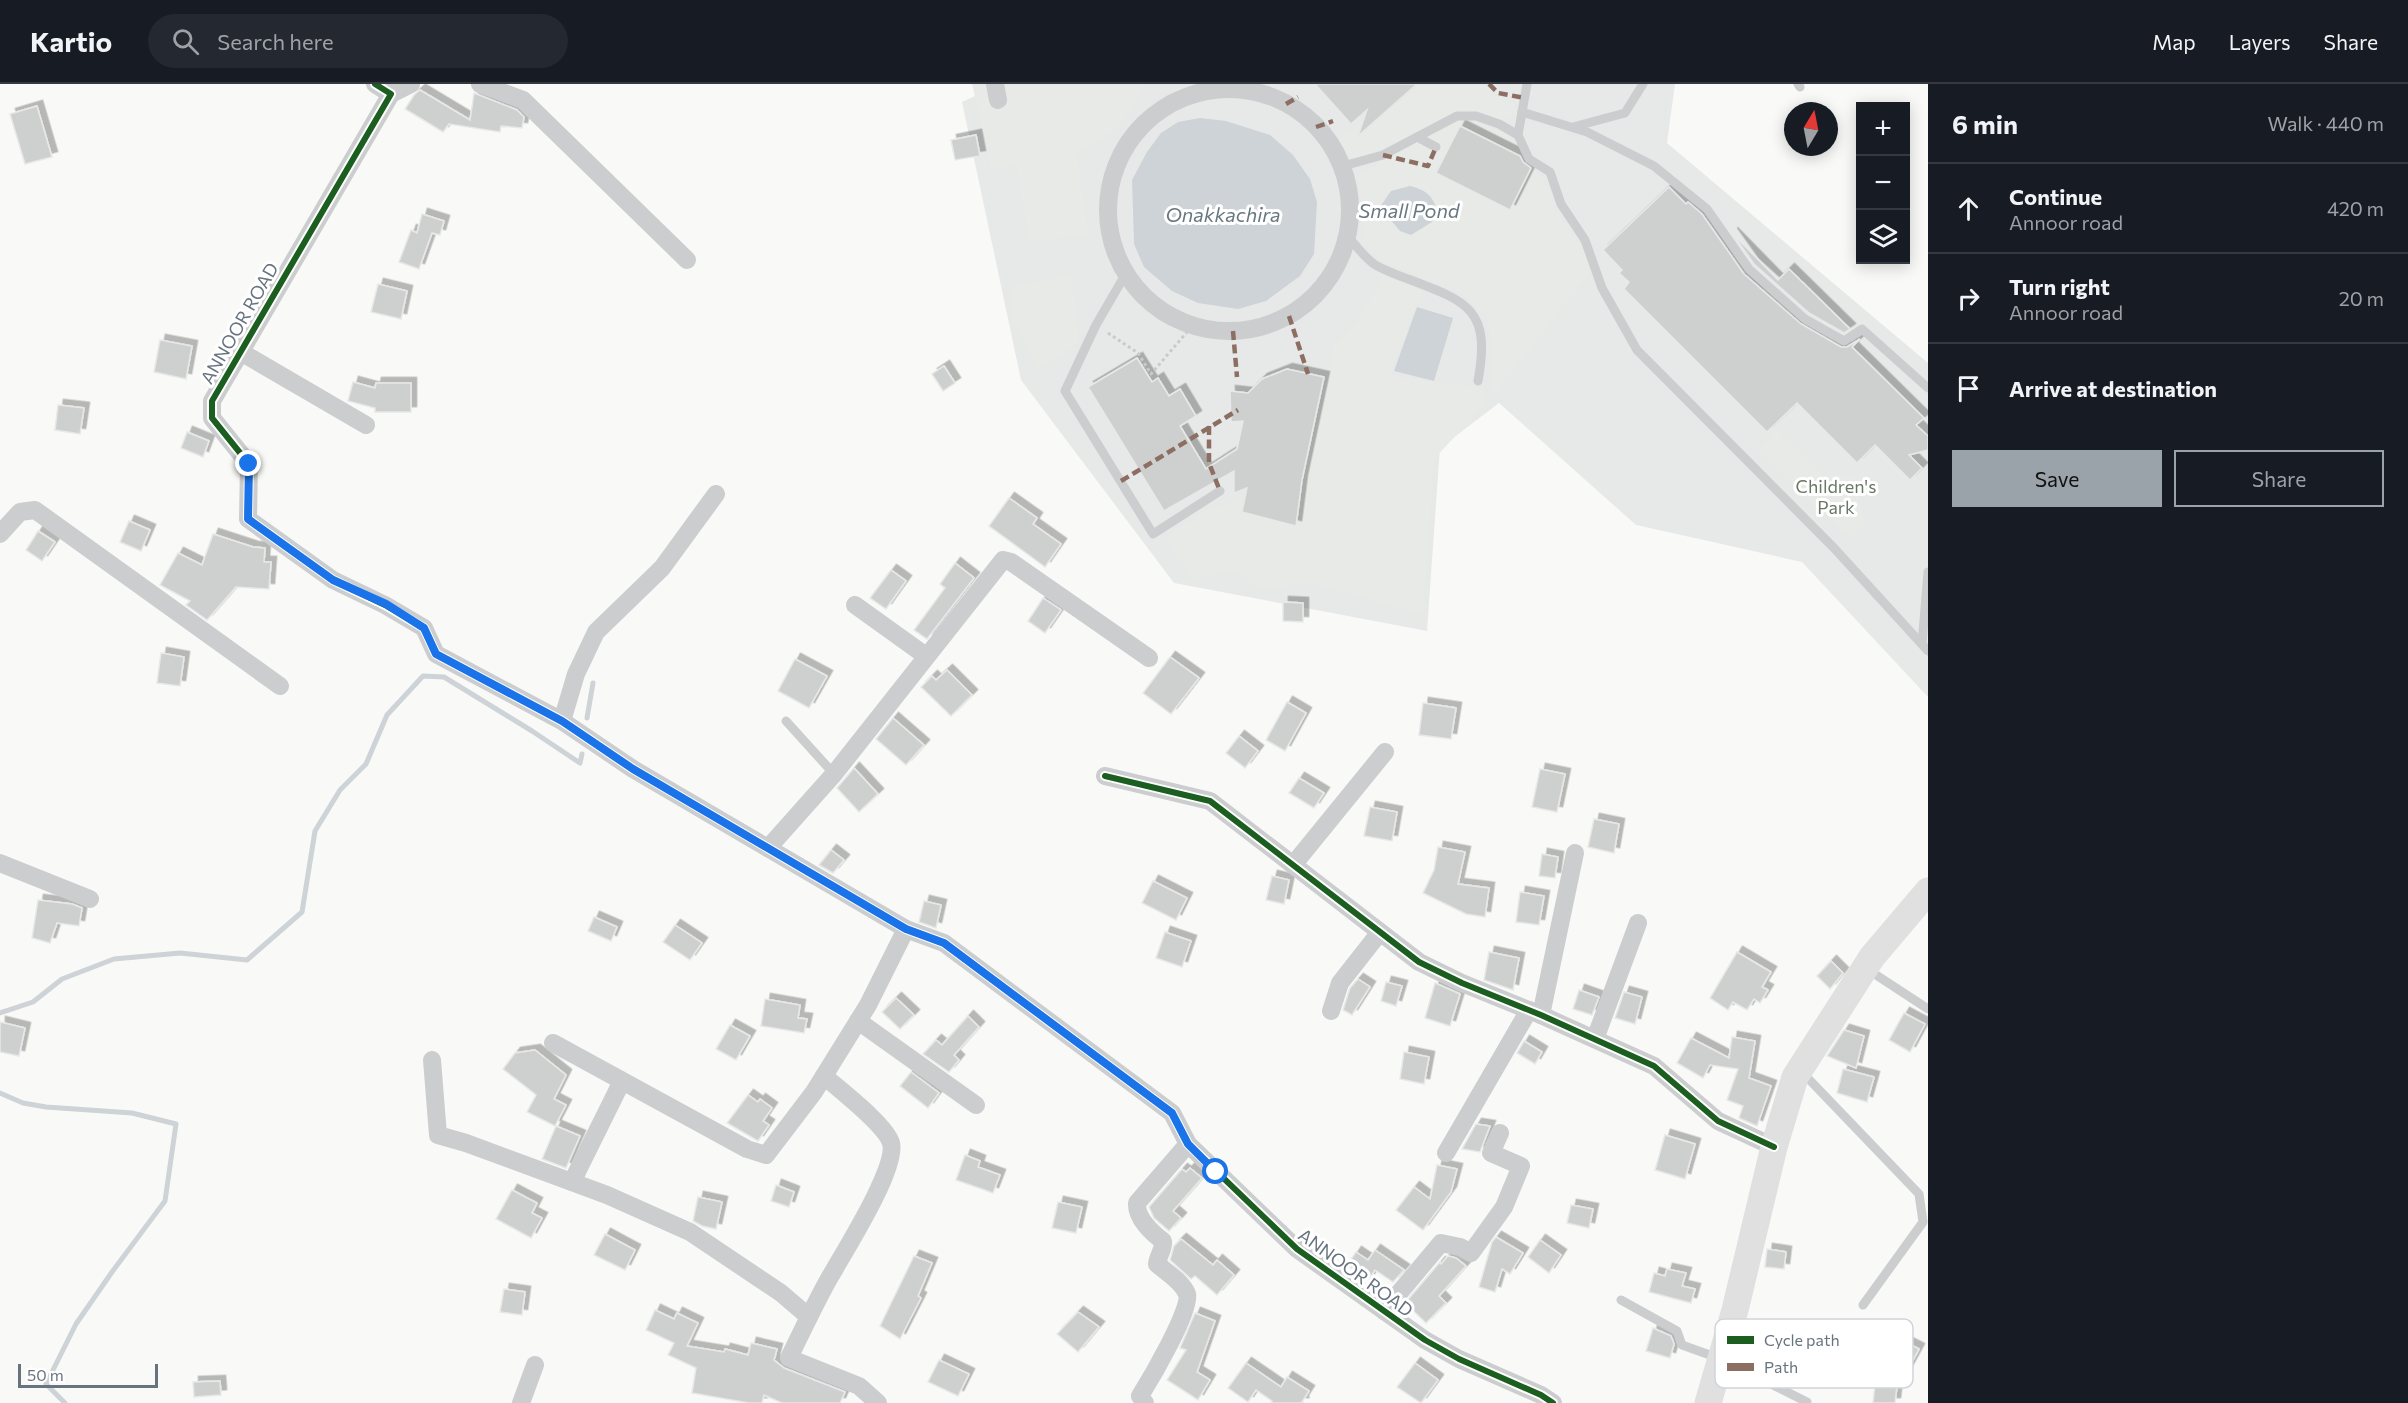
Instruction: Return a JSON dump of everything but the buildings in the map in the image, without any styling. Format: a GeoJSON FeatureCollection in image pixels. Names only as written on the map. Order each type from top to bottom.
{"type":"FeatureCollection","features":[{"type":"Feature","properties":{"kind":"street"},"geometry":{"type":"LineString","coordinates":[[383,89],[411,84]]}},
{"type":"Feature","properties":{"kind":"street"},"geometry":{"type":"LineString","coordinates":[[480,84],[524,100],[687,260]]}},
{"type":"Feature","properties":{"kind":"street","name":"ANNOOR ROAD"},"geometry":{"type":"LineString","coordinates":[[383,89],[212,401],[212,418],[249,464],[248,519],[333,580],[386,604],[424,628],[436,654],[562,721],[633,769],[906,929],[944,943],[1172,1113],[1188,1144],[1297,1250],[1442,1350],[1541,1395],[1553,1403]]}},
{"type":"Feature","properties":{"kind":"street"},"geometry":{"type":"LineString","coordinates":[[1244,90],[1275,98],[1304,114],[1327,137],[1343,166],[1351,201],[1348,237],[1335,271],[1313,299],[1284,320],[1249,330],[1213,331],[1193,326],[1178,321],[1148,302],[1125,274],[1111,243],[1106,208],[1111,174],[1126,143],[1179,91],[1244,90]]}},
{"type":"Feature","properties":{"kind":"street"},"geometry":{"type":"LineString","coordinates":[[239,351],[366,425]]}},
{"type":"Feature","properties":{"kind":"street"},"geometry":{"type":"LineString","coordinates":[[562,721],[576,674],[596,632],[662,568],[716,494]]}},
{"type":"Feature","properties":{"kind":"street"},"geometry":{"type":"LineString","coordinates":[[1,530],[20,512],[35,510],[280,686]]}},
{"type":"Feature","properties":{"kind":"street"},"geometry":{"type":"LineString","coordinates":[[768,848],[834,774],[1003,560],[1011,562],[1149,658]]}},
{"type":"Feature","properties":{"kind":"street"},"geometry":{"type":"LineString","coordinates":[[855,605],[926,656]]}},
{"type":"Feature","properties":{"kind":"street"},"geometry":{"type":"LineString","coordinates":[[1293,865],[1385,753]]}},
{"type":"Feature","properties":{"kind":"street"},"geometry":{"type":"LineString","coordinates":[[1105,776],[1210,801],[1419,962],[1462,983],[1535,1012],[1654,1066],[1718,1120],[1774,1147]]}},
{"type":"Feature","properties":{"kind":"street"},"geometry":{"type":"LineString","coordinates":[[1446,1153],[1535,1012],[1575,853]]}},
{"type":"Feature","properties":{"kind":"street"},"geometry":{"type":"LineString","coordinates":[[0,863],[90,898]]}},
{"type":"Feature","properties":{"kind":"street"},"geometry":{"type":"LineString","coordinates":[[1732,1319],[1774,1147],[1796,1077],[1865,968],[1928,891]]}},
{"type":"Feature","properties":{"kind":"street"},"geometry":{"type":"LineString","coordinates":[[1595,1039],[1638,923]]}},
{"type":"Feature","properties":{"kind":"street"},"geometry":{"type":"LineString","coordinates":[[553,1043],[747,1149],[766,1155],[824,1076],[858,1021],[906,929]]}},
{"type":"Feature","properties":{"kind":"street"},"geometry":{"type":"LineString","coordinates":[[1331,1011],[1340,983],[1380,932]]}},
{"type":"Feature","properties":{"kind":"street"},"geometry":{"type":"LineString","coordinates":[[858,1021],[976,1105]]}},
{"type":"Feature","properties":{"kind":"street"},"geometry":{"type":"LineString","coordinates":[[432,1060],[438,1136],[466,1143],[607,1195],[690,1232],[781,1293],[809,1317]]}},
{"type":"Feature","properties":{"kind":"street"},"geometry":{"type":"LineString","coordinates":[[824,1076],[887,1132],[892,1146],[888,1164],[870,1207],[789,1358],[859,1386],[878,1403]]}},
{"type":"Feature","properties":{"kind":"street"},"geometry":{"type":"LineString","coordinates":[[572,1182],[622,1081]]}},
{"type":"Feature","properties":{"kind":"street"},"geometry":{"type":"LineString","coordinates":[[1384,1311],[1440,1243],[1460,1247],[1471,1253],[1504,1208],[1521,1166],[1491,1153],[1500,1133]]}},
{"type":"Feature","properties":{"kind":"street"},"geometry":{"type":"LineString","coordinates":[[1144,1403],[1140,1396],[1155,1372],[1186,1308],[1188,1296],[1182,1285],[1158,1263],[1164,1247],[1163,1241],[1139,1216],[1136,1211],[1137,1203],[1188,1144]]}},
{"type":"Feature","properties":{"kind":"street"},"geometry":{"type":"LineString","coordinates":[[521,1403],[535,1365]]}},
{"type":"Feature","properties":{"kind":"street"},"geometry":{"type":"LineString","coordinates":[[1708,1403],[1715,1379]]}},
{"type":"Feature","properties":{"kind":"lane"},"geometry":{"type":"LineString","coordinates":[[1527,84],[1518,135],[1529,159],[1550,172],[1561,204],[1585,240],[1602,288],[1637,350],[1834,548],[1925,647]]}},
{"type":"Feature","properties":{"kind":"lane"},"geometry":{"type":"LineString","coordinates":[[1572,127],[1625,112],[1643,84]]}},
{"type":"Feature","properties":{"kind":"lane"},"geometry":{"type":"LineString","coordinates":[[1522,112],[1587,132],[1654,166],[1707,209],[1749,269],[1805,319],[1844,341],[1862,329],[1928,388]]}},
{"type":"Feature","properties":{"kind":"lane"},"geometry":{"type":"LineString","coordinates":[[1343,166],[1383,155],[1457,116],[1476,116],[1499,124],[1518,135]]}},
{"type":"Feature","properties":{"kind":"lane"},"geometry":{"type":"LineString","coordinates":[[1417,137],[1436,147]]}},
{"type":"Feature","properties":{"kind":"lane"},"geometry":{"type":"LineString","coordinates":[[1348,237],[1373,264],[1445,294],[1466,307],[1479,324],[1483,338],[1483,354],[1478,381]]}},
{"type":"Feature","properties":{"kind":"lane"},"geometry":{"type":"LineString","coordinates":[[1125,274],[1095,325],[1065,392],[1153,534],[1220,491]]}},
{"type":"Feature","properties":{"kind":"lane"},"geometry":{"type":"LineString","coordinates":[[1925,647],[1928,572]]}},
{"type":"Feature","properties":{"kind":"lane"},"geometry":{"type":"LineString","coordinates":[[786,721],[834,774]]}},
{"type":"Feature","properties":{"kind":"lane"},"geometry":{"type":"LineString","coordinates":[[1865,968],[1928,1009]]}},
{"type":"Feature","properties":{"kind":"lane"},"geometry":{"type":"LineString","coordinates":[[1800,1070],[1919,1194],[1923,1222],[1863,1305]]}},
{"type":"Feature","properties":{"kind":"lane"},"geometry":{"type":"LineString","coordinates":[[1621,1300],[1677,1331],[1682,1345],[1715,1357]]}},
{"type":"Feature","properties":{"kind":"lane"},"geometry":{"type":"LineString","coordinates":[[1779,1388],[1807,1402]]}},
{"type":"Feature","properties":{"kind":"path"},"geometry":{"type":"LineString","coordinates":[[1095,325],[1138,353],[1151,374],[1193,326]]}},
{"type":"Feature","properties":{"kind":"shaded area"},"geometry":{"type":"Polygon","coordinates":[[[1001,84],[1675,84],[1667,143],[1928,363],[1928,697],[1802,562],[1636,525],[1499,403],[1440,448],[1427,631],[1174,583],[1021,380],[962,102],[1001,84]]]}},
{"type":"Feature","properties":{"kind":"green space"},"geometry":{"type":"Polygon","coordinates":[[[972,84],[1143,84],[1125,118],[1100,142],[1076,149],[1088,235],[1030,242],[1017,164],[992,170],[972,84]]]}},
{"type":"Feature","properties":{"kind":"green space"},"geometry":{"type":"Polygon","coordinates":[[[1222,84],[1276,84],[1273,92],[1222,84]]]}},
{"type":"Feature","properties":{"kind":"green space"},"geometry":{"type":"Polygon","coordinates":[[[1415,84],[1484,84],[1495,95],[1515,104],[1518,115],[1502,120],[1459,110],[1343,166],[1332,144],[1415,84]]]}},
{"type":"Feature","properties":{"kind":"green space"},"geometry":{"type":"Polygon","coordinates":[[[1460,121],[1503,132],[1543,180],[1561,219],[1584,251],[1591,271],[1490,398],[1493,375],[1489,320],[1463,294],[1386,263],[1364,245],[1363,241],[1359,175],[1416,142],[1460,121]]]}},
{"type":"Feature","properties":{"kind":"green space"},"geometry":{"type":"Polygon","coordinates":[[[1379,272],[1422,291],[1389,376],[1484,388],[1486,403],[1434,459],[1423,615],[1313,583],[1255,589],[1237,571],[1191,579],[1166,536],[1212,507],[1229,504],[1245,495],[1242,512],[1296,525],[1302,480],[1336,342],[1356,324],[1382,279],[1379,272]]]}},
{"type":"Feature","properties":{"kind":"green space"},"geometry":{"type":"Polygon","coordinates":[[[1071,275],[1079,343],[1038,369],[1011,318],[1013,287],[1071,275]]]}},
{"type":"Feature","properties":{"kind":"green space","name":"Children's Park"},"geometry":{"type":"Polygon","coordinates":[[[1777,431],[1822,474],[1853,477],[1865,524],[1851,539],[1758,451],[1777,431]]]}},
{"type":"Feature","properties":{"kind":"water","name":"Onakkachira"},"geometry":{"type":"Polygon","coordinates":[[[1200,118],[1226,121],[1270,135],[1293,155],[1310,179],[1317,202],[1314,254],[1300,276],[1266,301],[1238,309],[1198,303],[1172,291],[1144,267],[1134,244],[1132,180],[1147,152],[1161,133],[1178,122],[1200,118]]]}},
{"type":"Feature","properties":{"kind":"water","name":"Small Pond"},"geometry":{"type":"Polygon","coordinates":[[[1410,186],[1428,195],[1434,202],[1437,213],[1432,222],[1411,235],[1400,231],[1380,207],[1391,191],[1410,186]]]}},
{"type":"Feature","properties":{"kind":"water"},"geometry":{"type":"Polygon","coordinates":[[[1417,307],[1453,318],[1434,381],[1394,371],[1417,307]]]}},
{"type":"Feature","properties":{"kind":"waterway"},"geometry":{"type":"LineString","coordinates":[[0,1013],[33,1002],[62,979],[114,959],[180,953],[247,960],[302,912],[315,831],[340,790],[366,764],[387,715],[423,676],[444,677],[580,763],[582,754]]}},
{"type":"Feature","properties":{"kind":"waterway"},"geometry":{"type":"LineString","coordinates":[[587,718],[593,683]]}},
{"type":"Feature","properties":{"kind":"waterway"},"geometry":{"type":"LineString","coordinates":[[0,1093],[23,1103],[46,1107],[132,1113],[176,1124],[165,1201],[76,1324],[46,1384],[65,1403]]}},
{"type":"Feature","properties":{"kind":"marked path"},"geometry":{"type":"LineString","coordinates":[[1489,84],[1498,93],[1525,98]]}},
{"type":"Feature","properties":{"kind":"marked path"},"geometry":{"type":"LineString","coordinates":[[1286,104],[1298,97]]}},
{"type":"Feature","properties":{"kind":"marked path"},"geometry":{"type":"LineString","coordinates":[[1316,127],[1333,121]]}},
{"type":"Feature","properties":{"kind":"marked path"},"geometry":{"type":"LineString","coordinates":[[1383,155],[1428,166],[1436,147]]}},
{"type":"Feature","properties":{"kind":"marked path"},"geometry":{"type":"LineString","coordinates":[[1289,316],[1308,374]]}},
{"type":"Feature","properties":{"kind":"marked path"},"geometry":{"type":"LineString","coordinates":[[1233,331],[1237,377]]}},
{"type":"Feature","properties":{"kind":"marked path"},"geometry":{"type":"LineString","coordinates":[[1121,481],[1238,410]]}},
{"type":"Feature","properties":{"kind":"marked path"},"geometry":{"type":"LineString","coordinates":[[1209,426],[1209,463],[1220,491]]}},
{"type":"Feature","properties":{"kind":"cycle path"},"geometry":{"type":"LineString","coordinates":[[375,84],[391,94],[212,401],[212,418],[249,464],[248,519],[333,580],[385,605],[424,628],[436,654],[562,721],[633,769],[906,929],[944,943],[1172,1113],[1188,1144],[1297,1249],[1425,1340],[1459,1359],[1541,1395],[1553,1403]]}},
{"type":"Feature","properties":{"kind":"cycle path"},"geometry":{"type":"LineString","coordinates":[[1105,776],[1210,801],[1419,962],[1462,983],[1541,1015],[1654,1066],[1718,1121],[1774,1147]]}},
{"type":"Feature","properties":{"kind":"route"},"geometry":{"type":"LineString","coordinates":[[249,464],[248,519],[333,580],[386,604],[424,628],[436,654],[562,721],[633,769],[906,929],[944,943],[1172,1113],[1188,1144],[1216,1172]]}}]}
